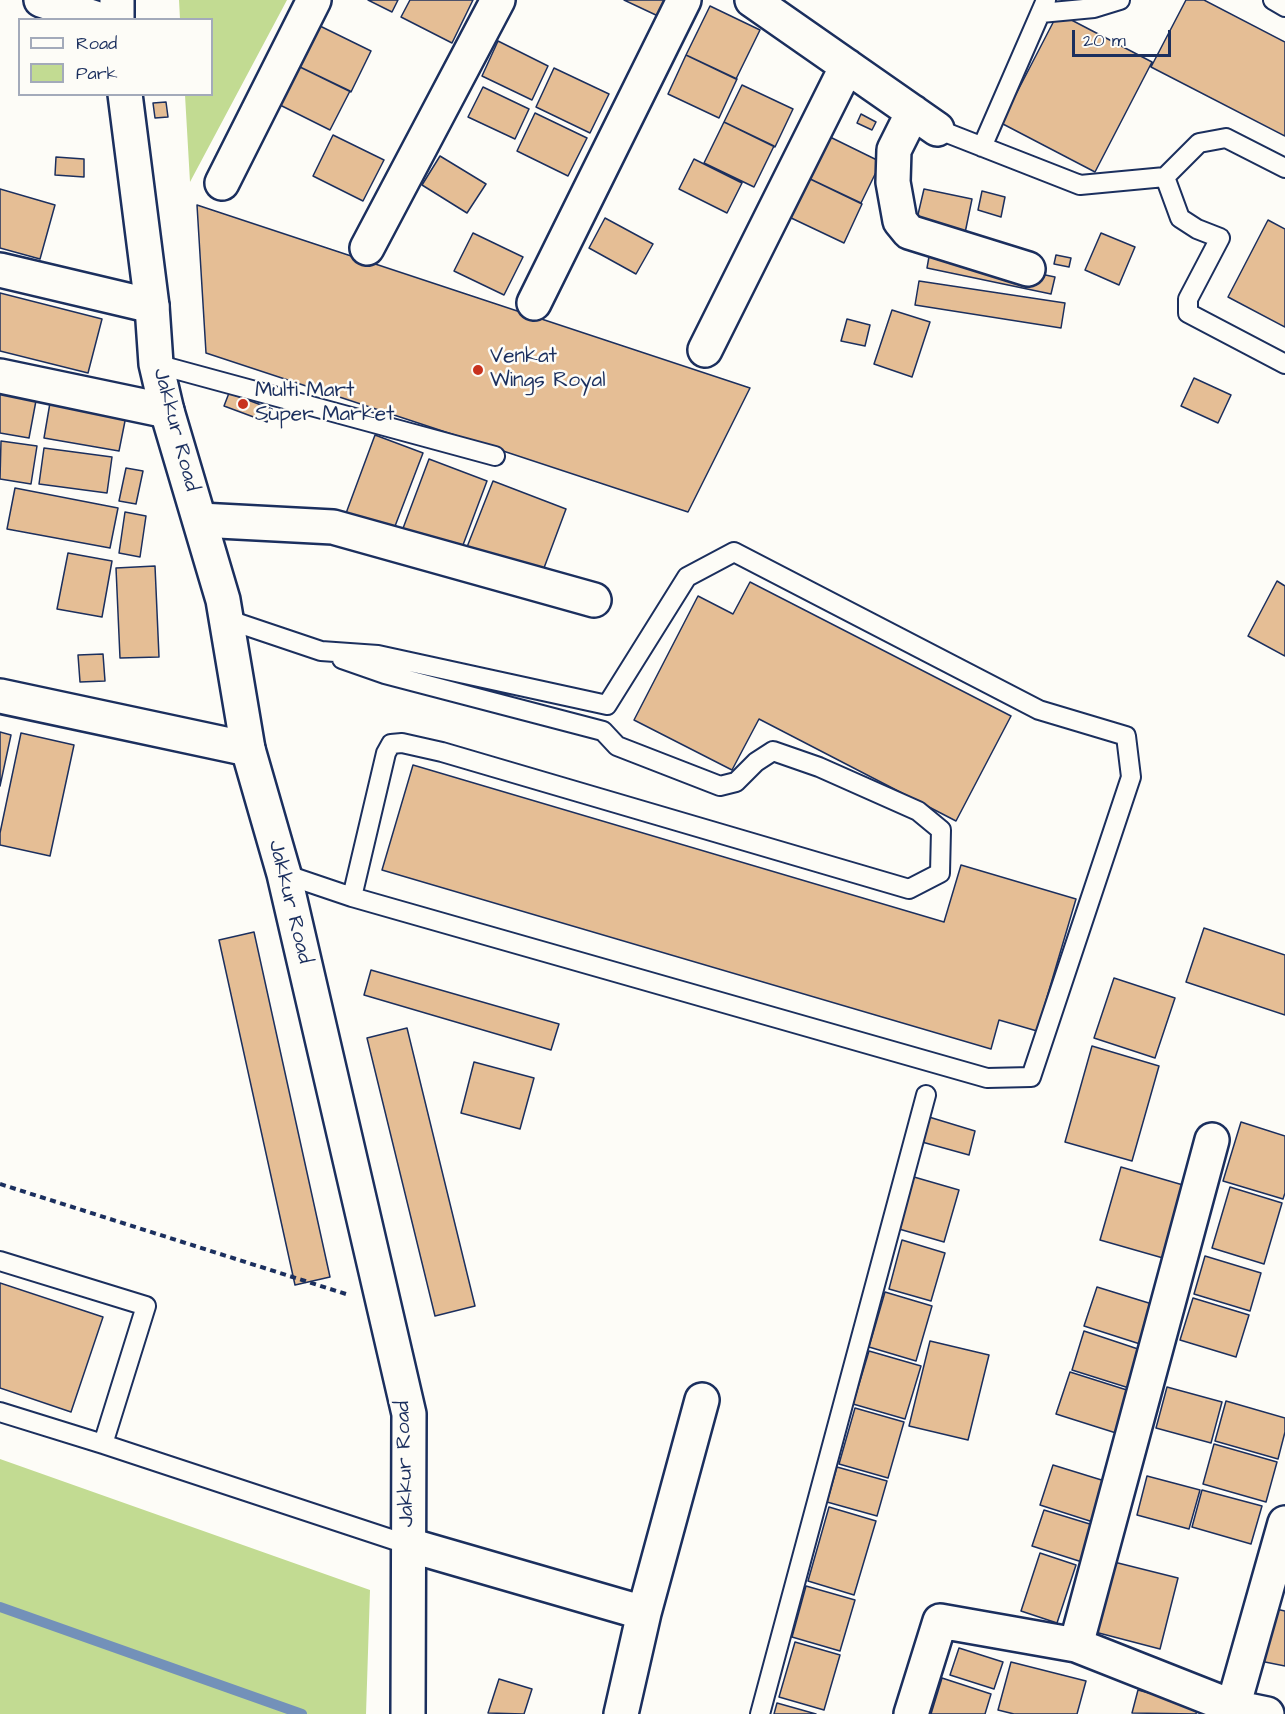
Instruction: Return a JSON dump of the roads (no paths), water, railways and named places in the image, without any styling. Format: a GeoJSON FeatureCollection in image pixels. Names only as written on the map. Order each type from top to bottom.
{"type":"FeatureCollection","features":[{"type":"Feature","properties":{"kind":"street"},"geometry":{"type":"LineString","coordinates":[[41,0],[95,18]]}},
{"type":"Feature","properties":{"kind":"street"},"geometry":{"type":"LineString","coordinates":[[117,0],[117,18]]}},
{"type":"Feature","properties":{"kind":"street"},"geometry":{"type":"LineString","coordinates":[[222,183],[314,0]]}},
{"type":"Feature","properties":{"kind":"street"},"geometry":{"type":"LineString","coordinates":[[367,248],[498,0]]}},
{"type":"Feature","properties":{"kind":"street"},"geometry":{"type":"LineString","coordinates":[[534,303],[684,0]]}},
{"type":"Feature","properties":{"kind":"street"},"geometry":{"type":"LineString","coordinates":[[752,0],[925,120],[894,150],[893,182],[900,221],[909,232],[1028,269]]}},
{"type":"Feature","properties":{"kind":"street"},"geometry":{"type":"LineString","coordinates":[[705,350],[847,66]]}},
{"type":"Feature","properties":{"kind":"street","name":"Jakkur Road"},"geometry":{"type":"LineString","coordinates":[[125,96],[152,306],[156,364],[167,411],[223,600],[248,749],[284,874],[409,1414],[408,1714]]}},
{"type":"Feature","properties":{"kind":"street"},"geometry":{"type":"LineString","coordinates":[[0,270],[152,306]]}},
{"type":"Feature","properties":{"kind":"street"},"geometry":{"type":"LineString","coordinates":[[0,376],[167,411]]}},
{"type":"Feature","properties":{"kind":"street"},"geometry":{"type":"LineString","coordinates":[[200,520],[333,527],[594,600]]}},
{"type":"Feature","properties":{"kind":"street"},"geometry":{"type":"LineString","coordinates":[[0,696],[248,749]]}},
{"type":"Feature","properties":{"kind":"street"},"geometry":{"type":"LineString","coordinates":[[1076,1645],[1212,1140]]}},
{"type":"Feature","properties":{"kind":"street"},"geometry":{"type":"LineString","coordinates":[[621,1714],[644,1613],[702,1400]]}},
{"type":"Feature","properties":{"kind":"street"},"geometry":{"type":"LineString","coordinates":[[1233,1707],[1285,1522]]}},
{"type":"Feature","properties":{"kind":"street"},"geometry":{"type":"LineString","coordinates":[[408,1545],[644,1613]]}},
{"type":"Feature","properties":{"kind":"street"},"geometry":{"type":"LineString","coordinates":[[911,1714],[939,1621],[1076,1645],[1233,1707],[1267,1714]]}},
{"type":"Feature","properties":{"kind":"lane"},"geometry":{"type":"LineString","coordinates":[[982,147],[1043,6],[1094,8],[1120,0]]}},
{"type":"Feature","properties":{"kind":"lane"},"geometry":{"type":"LineString","coordinates":[[1274,0],[1285,7]]}},
{"type":"Feature","properties":{"kind":"lane"},"geometry":{"type":"LineString","coordinates":[[925,120],[982,147],[1080,185],[1165,177],[1199,143],[1226,138],[1285,168]]}},
{"type":"Feature","properties":{"kind":"lane"},"geometry":{"type":"LineString","coordinates":[[1165,177],[1180,218],[1197,229],[1220,238],[1188,299],[1188,314],[1285,363]]}},
{"type":"Feature","properties":{"kind":"lane"},"geometry":{"type":"LineString","coordinates":[[156,364],[495,456]]}},
{"type":"Feature","properties":{"kind":"lane"},"geometry":{"type":"LineString","coordinates":[[284,874],[352,897],[987,1078],[1031,1077],[1131,777],[1126,736],[1039,710],[734,552],[687,577],[607,705],[378,655],[321,651]]}},
{"type":"Feature","properties":{"kind":"lane"},"geometry":{"type":"LineString","coordinates":[[226,618],[385,674],[603,730],[617,746],[720,786],[736,782],[756,762],[773,751],[819,768],[918,811],[941,830],[940,873],[909,889],[442,752],[402,743],[391,744],[386,753],[352,897]]}},
{"type":"Feature","properties":{"kind":"lane"},"geometry":{"type":"LineString","coordinates":[[760,1714],[926,1095]]}},
{"type":"Feature","properties":{"kind":"lane"},"geometry":{"type":"LineString","coordinates":[[0,1261],[146,1306],[103,1444]]}},
{"type":"Feature","properties":{"kind":"lane"},"geometry":{"type":"LineString","coordinates":[[0,1412],[408,1545]]}},
{"type":"Feature","properties":{"kind":"waterway"},"geometry":{"type":"LineString","coordinates":[[0,1607],[302,1714]]}},
{"type":"Feature","properties":{"kind":"place","name":"Venkat Wings Royal"},"geometry":{"type":"Point","coordinates":[478,370]}},
{"type":"Feature","properties":{"kind":"place","name":"Multi Mart Super Market"},"geometry":{"type":"Point","coordinates":[243,404]}}]}
